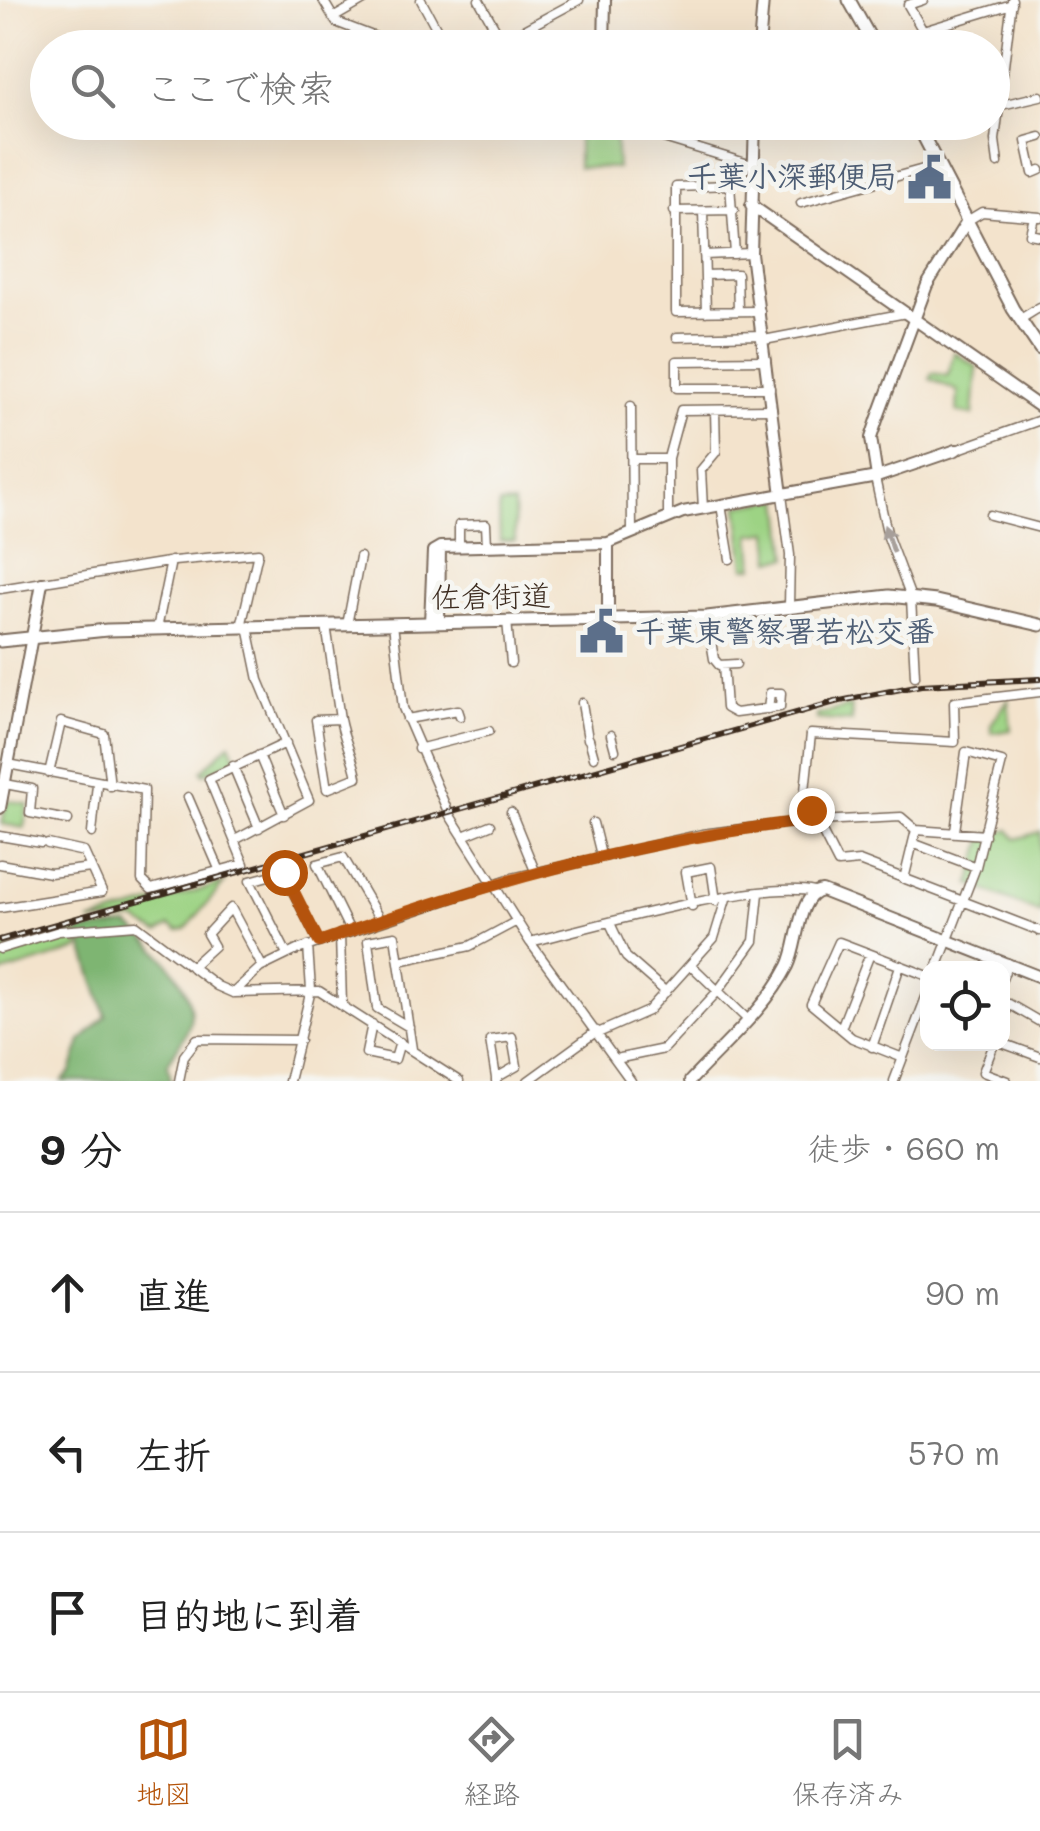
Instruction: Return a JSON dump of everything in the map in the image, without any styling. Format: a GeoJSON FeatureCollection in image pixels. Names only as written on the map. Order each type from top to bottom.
{"type":"FeatureCollection","features":[{"type":"Feature","properties":{"kind":"main road"},"geometry":{"type":"LineString","coordinates":[[849,0],[866,30]]}},
{"type":"Feature","properties":{"kind":"main road"},"geometry":{"type":"LineString","coordinates":[[925,140],[1019,320],[1040,349]]}},
{"type":"Feature","properties":{"kind":"main road","name":"佐倉街道"},"geometry":{"type":"LineString","coordinates":[[0,640],[157,629],[707,617],[872,596],[911,598],[1040,625]]}},
{"type":"Feature","properties":{"kind":"street"},"geometry":{"type":"LineString","coordinates":[[323,0],[333,18],[361,30]]}},
{"type":"Feature","properties":{"kind":"street"},"geometry":{"type":"LineString","coordinates":[[333,18],[364,0]]}},
{"type":"Feature","properties":{"kind":"street"},"geometry":{"type":"LineString","coordinates":[[421,0],[437,30]]}},
{"type":"Feature","properties":{"kind":"street"},"geometry":{"type":"LineString","coordinates":[[479,0],[496,30]]}},
{"type":"Feature","properties":{"kind":"street"},"geometry":{"type":"LineString","coordinates":[[522,30],[578,0]]}},
{"type":"Feature","properties":{"kind":"street"},"geometry":{"type":"LineString","coordinates":[[604,30],[605,0]]}},
{"type":"Feature","properties":{"kind":"street"},"geometry":{"type":"LineString","coordinates":[[760,30],[763,0]]}},
{"type":"Feature","properties":{"kind":"street"},"geometry":{"type":"LineString","coordinates":[[921,30],[908,5],[922,0]]}},
{"type":"Feature","properties":{"kind":"street"},"geometry":{"type":"LineString","coordinates":[[925,30],[1012,2],[1007,30]]}},
{"type":"Feature","properties":{"kind":"street"},"geometry":{"type":"LineString","coordinates":[[1010,103],[1040,96]]}},
{"type":"Feature","properties":{"kind":"street"},"geometry":{"type":"LineString","coordinates":[[1040,137],[1026,141],[1032,172],[1040,170]]}},
{"type":"Feature","properties":{"kind":"street"},"geometry":{"type":"LineString","coordinates":[[670,140],[752,165]]}},
{"type":"Feature","properties":{"kind":"street"},"geometry":{"type":"LineString","coordinates":[[753,140],[752,253],[790,556],[789,606]]}},
{"type":"Feature","properties":{"kind":"street"},"geometry":{"type":"LineString","coordinates":[[997,140],[998,163]]}},
{"type":"Feature","properties":{"kind":"street"},"geometry":{"type":"LineString","coordinates":[[801,203],[938,165]]}},
{"type":"Feature","properties":{"kind":"street"},"geometry":{"type":"LineString","coordinates":[[734,254],[733,189],[676,187],[676,312],[760,310]]}},
{"type":"Feature","properties":{"kind":"street"},"geometry":{"type":"LineString","coordinates":[[750,205],[1040,407]]}},
{"type":"Feature","properties":{"kind":"street"},"geometry":{"type":"LineString","coordinates":[[674,211],[734,210]]}},
{"type":"Feature","properties":{"kind":"street"},"geometry":{"type":"LineString","coordinates":[[703,211],[706,312]]}},
{"type":"Feature","properties":{"kind":"street"},"geometry":{"type":"LineString","coordinates":[[915,676],[911,598],[888,537],[871,438],[912,315],[926,285],[967,222],[982,212],[1037,217],[1030,234],[1040,236]]}},
{"type":"Feature","properties":{"kind":"street"},"geometry":{"type":"LineString","coordinates":[[704,254],[752,253]]}},
{"type":"Feature","properties":{"kind":"street"},"geometry":{"type":"LineString","coordinates":[[705,275],[737,274],[738,311]]}},
{"type":"Feature","properties":{"kind":"street"},"geometry":{"type":"LineString","coordinates":[[1019,320],[1040,308]]}},
{"type":"Feature","properties":{"kind":"street"},"geometry":{"type":"LineString","coordinates":[[677,337],[764,338],[912,315]]}},
{"type":"Feature","properties":{"kind":"street"},"geometry":{"type":"LineString","coordinates":[[766,360],[677,361],[677,388],[770,388]]}},
{"type":"Feature","properties":{"kind":"street"},"geometry":{"type":"LineString","coordinates":[[631,406],[632,532]]}},
{"type":"Feature","properties":{"kind":"street"},"geometry":{"type":"LineString","coordinates":[[668,516],[668,460],[681,410],[772,408]]}},
{"type":"Feature","properties":{"kind":"street"},"geometry":{"type":"LineString","coordinates":[[703,509],[701,470],[716,452],[715,410]]}},
{"type":"Feature","properties":{"kind":"street"},"geometry":{"type":"LineString","coordinates":[[434,623],[433,551],[440,547],[608,543],[668,516],[876,478],[1040,420]]}},
{"type":"Feature","properties":{"kind":"street"},"geometry":{"type":"LineString","coordinates":[[632,459],[668,460]]}},
{"type":"Feature","properties":{"kind":"street"},"geometry":{"type":"LineString","coordinates":[[721,504],[730,559]]}},
{"type":"Feature","properties":{"kind":"street"},"geometry":{"type":"LineString","coordinates":[[990,515],[1040,528]]}},
{"type":"Feature","properties":{"kind":"street"},"geometry":{"type":"LineString","coordinates":[[459,546],[459,524],[486,524],[488,546]]}},
{"type":"Feature","properties":{"kind":"street"},"geometry":{"type":"LineString","coordinates":[[608,543],[608,619]]}},
{"type":"Feature","properties":{"kind":"street"},"geometry":{"type":"LineString","coordinates":[[0,589],[171,562],[258,554],[245,627],[260,680],[309,800],[235,840]]}},
{"type":"Feature","properties":{"kind":"street"},"geometry":{"type":"LineString","coordinates":[[347,625],[360,557]]}},
{"type":"Feature","properties":{"kind":"street"},"geometry":{"type":"LineString","coordinates":[[157,629],[171,562]]}},
{"type":"Feature","properties":{"kind":"street"},"geometry":{"type":"LineString","coordinates":[[0,808],[42,583]]}},
{"type":"Feature","properties":{"kind":"street"},"geometry":{"type":"LineString","coordinates":[[707,617],[714,660],[736,664]]}},
{"type":"Feature","properties":{"kind":"street"},"geometry":{"type":"LineString","coordinates":[[507,621],[511,664]]}},
{"type":"Feature","properties":{"kind":"street"},"geometry":{"type":"LineString","coordinates":[[393,624],[407,719],[418,749],[463,836],[530,942],[631,1081]]}},
{"type":"Feature","properties":{"kind":"street"},"geometry":{"type":"LineString","coordinates":[[326,625],[340,719],[356,777],[327,789],[316,720],[340,719]]}},
{"type":"Feature","properties":{"kind":"street"},"geometry":{"type":"LineString","coordinates":[[723,664],[726,708],[735,714],[768,709]]}},
{"type":"Feature","properties":{"kind":"street"},"geometry":{"type":"LineString","coordinates":[[232,993],[262,966],[288,954],[535,871],[702,834],[796,822],[802,819],[811,734],[955,742],[954,702],[1040,692]]}},
{"type":"Feature","properties":{"kind":"street"},"geometry":{"type":"LineString","coordinates":[[582,703],[594,757]]}},
{"type":"Feature","properties":{"kind":"street"},"geometry":{"type":"LineString","coordinates":[[407,719],[458,710],[460,716]]}},
{"type":"Feature","properties":{"kind":"street"},"geometry":{"type":"LineString","coordinates":[[49,773],[62,722],[104,734],[110,786]]}},
{"type":"Feature","properties":{"kind":"street"},"geometry":{"type":"LineString","coordinates":[[418,749],[489,732]]}},
{"type":"Feature","properties":{"kind":"street"},"geometry":{"type":"LineString","coordinates":[[611,735],[615,750]]}},
{"type":"Feature","properties":{"kind":"street"},"geometry":{"type":"LineString","coordinates":[[6,760],[98,784],[142,788],[146,793],[142,880],[150,889],[244,864],[209,779],[286,743]]}},
{"type":"Feature","properties":{"kind":"street"},"geometry":{"type":"LineString","coordinates":[[940,961],[986,835],[1002,762],[966,752],[954,831]]}},
{"type":"Feature","properties":{"kind":"street"},"geometry":{"type":"LineString","coordinates":[[259,754],[284,815]]}},
{"type":"Feature","properties":{"kind":"street"},"geometry":{"type":"LineString","coordinates":[[234,766],[259,828]]}},
{"type":"Feature","properties":{"kind":"street"},"geometry":{"type":"LineString","coordinates":[[2,784],[32,790],[30,812],[64,821]]}},
{"type":"Feature","properties":{"kind":"street"},"geometry":{"type":"LineString","coordinates":[[94,830],[98,784]]}},
{"type":"Feature","properties":{"kind":"street"},"geometry":{"type":"LineString","coordinates":[[188,797],[220,871]]}},
{"type":"Feature","properties":{"kind":"street"},"geometry":{"type":"LineString","coordinates":[[802,804],[818,821],[838,864],[858,862],[1040,931]]}},
{"type":"Feature","properties":{"kind":"street"},"geometry":{"type":"LineString","coordinates":[[511,812],[535,871]]}},
{"type":"Feature","properties":{"kind":"street"},"geometry":{"type":"LineString","coordinates":[[818,821],[901,818],[916,830],[986,835]]}},
{"type":"Feature","properties":{"kind":"street"},"geometry":{"type":"LineString","coordinates":[[593,824],[601,855]]}},
{"type":"Feature","properties":{"kind":"street"},"geometry":{"type":"LineString","coordinates":[[463,836],[490,825]]}},
{"type":"Feature","properties":{"kind":"street"},"geometry":{"type":"LineString","coordinates":[[904,879],[916,830]]}},
{"type":"Feature","properties":{"kind":"street"},"geometry":{"type":"LineString","coordinates":[[0,836],[84,852],[99,896],[0,908]]}},
{"type":"Feature","properties":{"kind":"street"},"geometry":{"type":"LineString","coordinates":[[915,844],[976,866]]}},
{"type":"Feature","properties":{"kind":"street"},"geometry":{"type":"LineString","coordinates":[[342,1005],[345,933],[317,864],[343,856],[380,920]]}},
{"type":"Feature","properties":{"kind":"street"},"geometry":{"type":"LineString","coordinates":[[0,864],[50,873],[91,868]]}},
{"type":"Feature","properties":{"kind":"street"},"geometry":{"type":"LineString","coordinates":[[528,1081],[598,1032],[648,1011],[692,966],[714,938],[721,900],[711,867],[686,872],[692,906]]}},
{"type":"Feature","properties":{"kind":"street"},"geometry":{"type":"LineString","coordinates":[[288,954],[250,881],[284,872],[319,942]]}},
{"type":"Feature","properties":{"kind":"street"},"geometry":{"type":"LineString","coordinates":[[530,942],[721,900],[795,888],[822,891],[1003,961]]}},
{"type":"Feature","properties":{"kind":"street"},"geometry":{"type":"LineString","coordinates":[[690,1081],[780,982],[794,955],[805,900],[814,892]]}},
{"type":"Feature","properties":{"kind":"street"},"geometry":{"type":"LineString","coordinates":[[616,1059],[664,1048],[718,991],[754,941],[759,894]]}},
{"type":"Feature","properties":{"kind":"street"},"geometry":{"type":"LineString","coordinates":[[191,967],[214,946],[207,934],[231,908],[262,966]]}},
{"type":"Feature","properties":{"kind":"street"},"geometry":{"type":"LineString","coordinates":[[399,961],[470,946],[516,921]]}},
{"type":"Feature","properties":{"kind":"street"},"geometry":{"type":"LineString","coordinates":[[0,949],[59,931],[128,923],[169,946],[191,967],[232,993],[311,990],[342,1005],[453,1079]]}},
{"type":"Feature","properties":{"kind":"street"},"geometry":{"type":"LineString","coordinates":[[610,923],[626,957],[666,992]]}},
{"type":"Feature","properties":{"kind":"street"},"geometry":{"type":"LineString","coordinates":[[409,1026],[377,1008],[368,942],[394,936],[399,961],[413,1050]]}},
{"type":"Feature","properties":{"kind":"street"},"geometry":{"type":"LineString","coordinates":[[902,1058],[872,1047],[811,1004],[839,942],[920,973]]}},
{"type":"Feature","properties":{"kind":"street"},"geometry":{"type":"LineString","coordinates":[[289,1081],[311,990],[308,946]]}},
{"type":"Feature","properties":{"kind":"street"},"geometry":{"type":"LineString","coordinates":[[840,1028],[870,954]]}},
{"type":"Feature","properties":{"kind":"street"},"geometry":{"type":"LineString","coordinates":[[1010,964],[1040,977]]}},
{"type":"Feature","properties":{"kind":"street"},"geometry":{"type":"LineString","coordinates":[[692,966],[747,1019]]}},
{"type":"Feature","properties":{"kind":"street"},"geometry":{"type":"LineString","coordinates":[[872,1047],[900,966]]}},
{"type":"Feature","properties":{"kind":"street"},"geometry":{"type":"LineString","coordinates":[[1010,1005],[1040,1022]]}},
{"type":"Feature","properties":{"kind":"street"},"geometry":{"type":"LineString","coordinates":[[896,1080],[920,1012]]}},
{"type":"Feature","properties":{"kind":"street"},"geometry":{"type":"LineString","coordinates":[[372,1024],[366,1052],[394,1059],[400,1042]]}},
{"type":"Feature","properties":{"kind":"street"},"geometry":{"type":"LineString","coordinates":[[512,1037],[517,1066],[496,1079],[490,1040],[512,1037]]}},
{"type":"Feature","properties":{"kind":"street"},"geometry":{"type":"LineString","coordinates":[[179,1081],[184,1056],[198,1039],[300,1040]]}},
{"type":"Feature","properties":{"kind":"street"},"geometry":{"type":"LineString","coordinates":[[1010,1046],[1039,1055]]}},
{"type":"Feature","properties":{"kind":"street"},"geometry":{"type":"LineString","coordinates":[[991,1051],[983,1072],[1007,1081]]}},
{"type":"Feature","properties":{"kind":"green space"},"geometry":{"type":"Polygon","coordinates":[[[578,140],[615,140],[617,168],[578,167],[578,140]]]}},
{"type":"Feature","properties":{"kind":"green space"},"geometry":{"type":"Polygon","coordinates":[[[954,352],[977,367],[973,415],[957,412],[958,391],[930,379],[932,373],[948,376],[954,352]]]}},
{"type":"Feature","properties":{"kind":"green space"},"geometry":{"type":"Polygon","coordinates":[[[781,499],[788,558],[772,560],[769,532],[751,534],[754,567],[745,568],[738,506],[781,499]]]}},
{"type":"Feature","properties":{"kind":"green space"},"geometry":{"type":"Polygon","coordinates":[[[514,504],[515,541],[500,541],[499,505],[514,504]]]}},
{"type":"Feature","properties":{"kind":"green space"},"geometry":{"type":"Polygon","coordinates":[[[1008,700],[1011,730],[992,733],[991,724],[1008,700]]]}},
{"type":"Feature","properties":{"kind":"green space"},"geometry":{"type":"Polygon","coordinates":[[[851,706],[852,722],[817,719],[817,715],[851,706]]]}},
{"type":"Feature","properties":{"kind":"green space"},"geometry":{"type":"Polygon","coordinates":[[[230,743],[237,759],[204,774],[202,771],[230,743]]]}},
{"type":"Feature","properties":{"kind":"green space"},"geometry":{"type":"Polygon","coordinates":[[[7,800],[28,804],[24,828],[2,824],[7,800]]]}},
{"type":"Feature","properties":{"kind":"green space"},"geometry":{"type":"Polygon","coordinates":[[[1009,830],[1016,839],[1040,832],[1040,913],[970,884],[985,835],[1009,830]]]}},
{"type":"Feature","properties":{"kind":"green space"},"geometry":{"type":"Polygon","coordinates":[[[224,883],[186,929],[178,931],[170,926],[158,933],[135,920],[89,922],[224,883]]]}},
{"type":"Feature","properties":{"kind":"green space"},"geometry":{"type":"Polygon","coordinates":[[[128,925],[161,955],[187,994],[190,1022],[168,1064],[171,1081],[62,1081],[71,1072],[81,1041],[106,1016],[78,932],[128,925]]]}},
{"type":"Feature","properties":{"kind":"green space"},"geometry":{"type":"Polygon","coordinates":[[[74,932],[80,949],[0,974],[0,950],[74,932]]]}},
{"type":"Feature","properties":{"kind":"railway"},"geometry":{"type":"LineString","coordinates":[[0,940],[835,702],[921,685],[1040,679]]}},
{"type":"Feature","properties":{"kind":"place","name":"千葉小深郵便局"},"geometry":{"type":"Point","coordinates":[930,177]}},
{"type":"Feature","properties":{"kind":"place","name":"千葉東警察署若松交番"},"geometry":{"type":"Point","coordinates":[602,632]}},
{"type":"Feature","properties":{"kind":"route"},"geometry":{"type":"LineString","coordinates":[[284,872],[319,942],[566,862],[702,834],[796,822],[802,819],[802,804],[811,810]]}}]}
